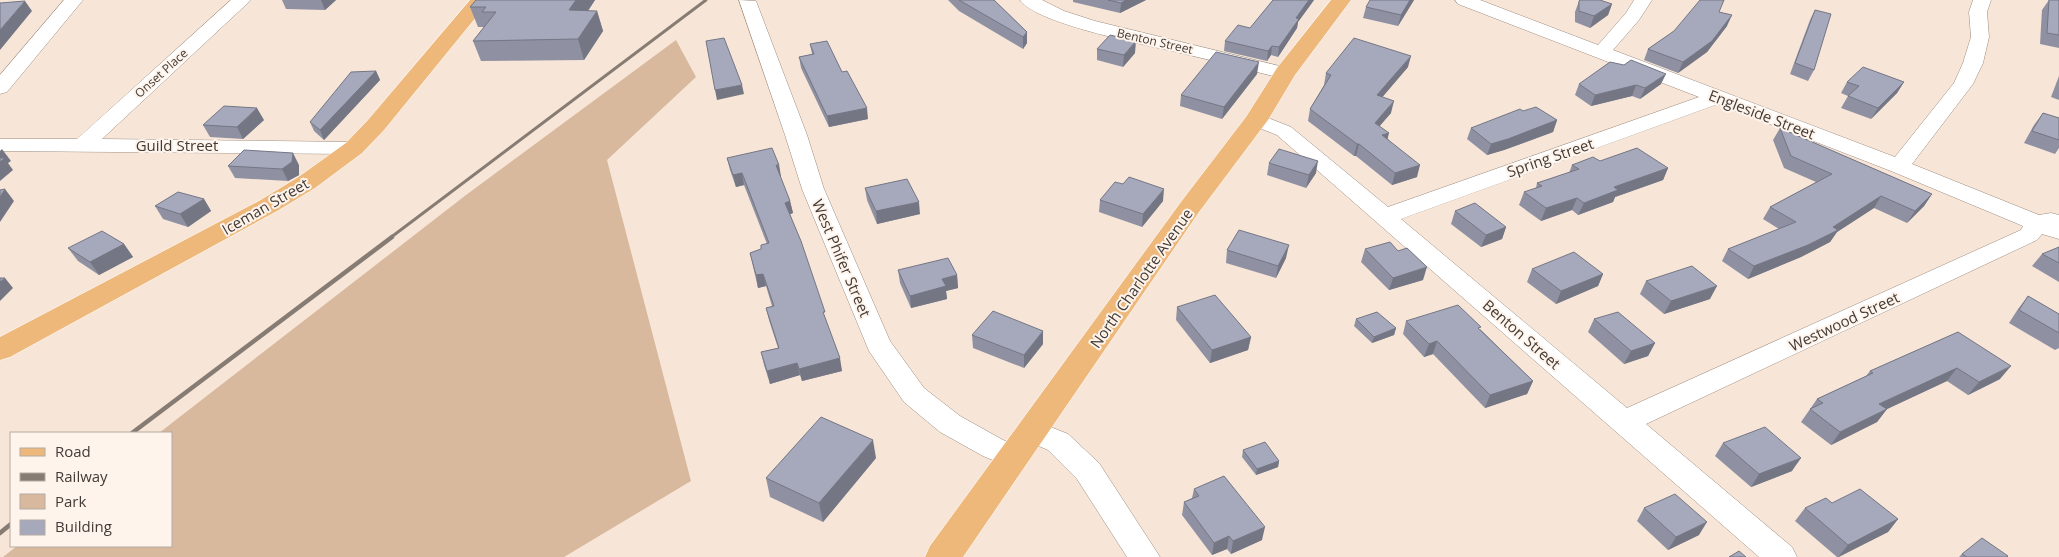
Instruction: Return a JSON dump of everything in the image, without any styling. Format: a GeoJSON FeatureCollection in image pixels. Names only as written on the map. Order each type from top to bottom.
{"type":"FeatureCollection","features":[{"type":"Feature","properties":{"kind":"main road","name":"Iceman Street"},"geometry":{"type":"LineString","coordinates":[[0,350],[268,206],[306,183],[354,148],[376,126],[480,0]]}},
{"type":"Feature","properties":{"kind":"main road","name":"North Charlotte Avenue"},"geometry":{"type":"LineString","coordinates":[[943,557],[1190,207],[1256,120],[1285,73],[1341,0]]}},
{"type":"Feature","properties":{"kind":"street"},"geometry":{"type":"LineString","coordinates":[[0,88],[74,0]]}},
{"type":"Feature","properties":{"kind":"street","name":"Onset Place"},"geometry":{"type":"LineString","coordinates":[[80,146],[242,0]]}},
{"type":"Feature","properties":{"kind":"street","name":"Benton Street"},"geometry":{"type":"LineString","coordinates":[[1029,0],[1040,7],[1070,19],[1110,31],[1285,73]]}},
{"type":"Feature","properties":{"kind":"street","name":"Engleside Street"},"geometry":{"type":"LineString","coordinates":[[1464,0],[2052,224]]}},
{"type":"Feature","properties":{"kind":"street"},"geometry":{"type":"LineString","coordinates":[[1602,53],[1633,16],[1643,0]]}},
{"type":"Feature","properties":{"kind":"street"},"geometry":{"type":"LineString","coordinates":[[1899,166],[1963,84],[1973,63],[1980,37],[1978,12],[1982,0]]}},
{"type":"Feature","properties":{"kind":"street","name":"West Phifer Street"},"geometry":{"type":"LineString","coordinates":[[747,1],[796,135],[813,189],[878,344],[914,395],[950,424],[993,448],[1058,442],[1088,471],[1144,557]]}},
{"type":"Feature","properties":{"kind":"street","name":"Spring Street"},"geometry":{"type":"LineString","coordinates":[[1383,217],[1718,98]]}},
{"type":"Feature","properties":{"kind":"street","name":"Benton Street"},"geometry":{"type":"LineString","coordinates":[[1256,120],[1284,131],[1781,557]]}},
{"type":"Feature","properties":{"kind":"street","name":"Guild Street"},"geometry":{"type":"LineString","coordinates":[[0,145],[354,148]]}},
{"type":"Feature","properties":{"kind":"street","name":"Westwood Street"},"geometry":{"type":"LineString","coordinates":[[1624,422],[2052,224]]}},
{"type":"Feature","properties":{"kind":"green space"},"geometry":{"type":"Polygon","coordinates":[[[676,40],[696,77],[607,160],[691,481],[564,557],[3,557],[16,547],[172,547],[172,432],[160,432],[466,195],[676,40]]]}},
{"type":"Feature","properties":{"kind":"building"},"geometry":{"type":"Polygon","coordinates":[[[476,0],[576,0],[569,10],[597,11],[578,39],[473,41],[496,12],[482,12],[486,7],[470,7],[476,0]]]}},
{"type":"Feature","properties":{"kind":"building"},"geometry":{"type":"Polygon","coordinates":[[[959,0],[994,0],[1027,32],[1023,37],[959,0]]]}},
{"type":"Feature","properties":{"kind":"building"},"geometry":{"type":"Polygon","coordinates":[[[1108,0],[1126,0],[1121,3],[1108,0]]]}},
{"type":"Feature","properties":{"kind":"building"},"geometry":{"type":"Polygon","coordinates":[[[1273,0],[1309,0],[1296,18],[1299,19],[1279,47],[1272,46],[1268,51],[1225,41],[1238,25],[1250,28],[1273,0]]]}},
{"type":"Feature","properties":{"kind":"building"},"geometry":{"type":"Polygon","coordinates":[[[1370,0],[1410,0],[1401,15],[1366,7],[1370,0]]]}},
{"type":"Feature","properties":{"kind":"building"},"geometry":{"type":"Polygon","coordinates":[[[1580,0],[1600,0],[1612,4],[1594,16],[1579,11],[1580,0]]]}},
{"type":"Feature","properties":{"kind":"building"},"geometry":{"type":"Polygon","coordinates":[[[1700,0],[1724,0],[1719,12],[1732,15],[1712,41],[1683,62],[1648,49],[1674,31],[1700,0]]]}},
{"type":"Feature","properties":{"kind":"building"},"geometry":{"type":"Polygon","coordinates":[[[2049,0],[2059,0],[2059,35],[2047,33],[2049,0]]]}},
{"type":"Feature","properties":{"kind":"building"},"geometry":{"type":"Polygon","coordinates":[[[25,1],[0,30],[0,3],[25,1]]]}},
{"type":"Feature","properties":{"kind":"building"},"geometry":{"type":"Polygon","coordinates":[[[1815,10],[1831,14],[1814,70],[1795,63],[1815,10]]]}},
{"type":"Feature","properties":{"kind":"building"},"geometry":{"type":"Polygon","coordinates":[[[1110,35],[1136,41],[1124,55],[1097,49],[1110,35]]]}},
{"type":"Feature","properties":{"kind":"building"},"geometry":{"type":"Polygon","coordinates":[[[724,38],[742,85],[715,90],[706,41],[724,38]]]}},
{"type":"Feature","properties":{"kind":"building"},"geometry":{"type":"Polygon","coordinates":[[[1354,38],[1411,56],[1377,95],[1394,101],[1375,123],[1389,133],[1382,135],[1420,165],[1395,173],[1359,144],[1310,109],[1331,75],[1326,73],[1354,38]]]}},
{"type":"Feature","properties":{"kind":"building"},"geometry":{"type":"Polygon","coordinates":[[[827,41],[842,72],[847,71],[867,108],[827,116],[799,57],[814,54],[810,44],[827,41]]]}},
{"type":"Feature","properties":{"kind":"building"},"geometry":{"type":"Polygon","coordinates":[[[1216,52],[1259,62],[1224,107],[1181,95],[1216,52]]]}},
{"type":"Feature","properties":{"kind":"building"},"geometry":{"type":"Polygon","coordinates":[[[1631,60],[1666,74],[1645,88],[1636,85],[1595,95],[1579,84],[1610,62],[1624,65],[1631,60]]]}},
{"type":"Feature","properties":{"kind":"building"},"geometry":{"type":"Polygon","coordinates":[[[1863,67],[1904,82],[1878,108],[1848,96],[1859,86],[1847,82],[1863,67]]]}},
{"type":"Feature","properties":{"kind":"building"},"geometry":{"type":"Polygon","coordinates":[[[376,71],[320,130],[310,122],[351,72],[376,71]]]}},
{"type":"Feature","properties":{"kind":"building"},"geometry":{"type":"Polygon","coordinates":[[[224,106],[257,108],[237,127],[203,125],[224,106]]]}},
{"type":"Feature","properties":{"kind":"building"},"geometry":{"type":"Polygon","coordinates":[[[1536,107],[1557,120],[1491,144],[1471,128],[1520,109],[1523,111],[1536,107]]]}},
{"type":"Feature","properties":{"kind":"building"},"geometry":{"type":"Polygon","coordinates":[[[2043,113],[2059,118],[2059,140],[2032,131],[2043,113]]]}},
{"type":"Feature","properties":{"kind":"building"},"geometry":{"type":"Polygon","coordinates":[[[1780,128],[1932,194],[1915,211],[1881,196],[1833,227],[1838,230],[1808,245],[1754,266],[1728,249],[1796,222],[1770,207],[1832,174],[1791,156],[1780,128]]]}},
{"type":"Feature","properties":{"kind":"building"},"geometry":{"type":"Polygon","coordinates":[[[772,148],[779,165],[776,165],[790,201],[785,203],[801,241],[825,312],[823,312],[840,358],[799,369],[797,363],[767,371],[761,352],[779,348],[766,308],[774,306],[763,274],[756,275],[750,253],[761,249],[761,245],[769,243],[742,173],[733,175],[727,158],[772,148]]]}},
{"type":"Feature","properties":{"kind":"building"},"geometry":{"type":"Polygon","coordinates":[[[1637,148],[1668,168],[1614,187],[1618,190],[1584,203],[1577,198],[1546,208],[1524,192],[1542,186],[1537,183],[1579,169],[1572,165],[1593,157],[1600,161],[1637,148]]]}},
{"type":"Feature","properties":{"kind":"building"},"geometry":{"type":"Polygon","coordinates":[[[1279,149],[1318,161],[1309,175],[1269,163],[1279,149]]]}},
{"type":"Feature","properties":{"kind":"building"},"geometry":{"type":"Polygon","coordinates":[[[244,150],[293,153],[292,162],[282,169],[228,166],[244,150]]]}},
{"type":"Feature","properties":{"kind":"building"},"geometry":{"type":"Polygon","coordinates":[[[1129,177],[1164,189],[1143,214],[1100,200],[1115,182],[1123,184],[1129,177]]]}},
{"type":"Feature","properties":{"kind":"building"},"geometry":{"type":"Polygon","coordinates":[[[907,179],[919,202],[876,211],[865,188],[907,179]]]}},
{"type":"Feature","properties":{"kind":"building"},"geometry":{"type":"Polygon","coordinates":[[[5,189],[0,197],[0,190],[5,189]]]}},
{"type":"Feature","properties":{"kind":"building"},"geometry":{"type":"Polygon","coordinates":[[[178,192],[204,199],[180,214],[155,206],[178,192]]]}},
{"type":"Feature","properties":{"kind":"building"},"geometry":{"type":"Polygon","coordinates":[[[1475,203],[1506,227],[1486,235],[1455,211],[1475,203]]]}},
{"type":"Feature","properties":{"kind":"building"},"geometry":{"type":"Polygon","coordinates":[[[1239,230],[1289,245],[1278,266],[1227,250],[1239,230]]]}},
{"type":"Feature","properties":{"kind":"building"},"geometry":{"type":"Polygon","coordinates":[[[102,231],[124,244],[90,262],[68,248],[102,231]]]}},
{"type":"Feature","properties":{"kind":"building"},"geometry":{"type":"Polygon","coordinates":[[[1390,242],[1398,251],[1407,248],[1427,267],[1393,278],[1365,249],[1390,242]]]}},
{"type":"Feature","properties":{"kind":"building"},"geometry":{"type":"Polygon","coordinates":[[[2059,247],[2059,263],[2042,254],[2059,247]]]}},
{"type":"Feature","properties":{"kind":"building"},"geometry":{"type":"Polygon","coordinates":[[[1574,252],[1603,274],[1561,291],[1532,269],[1574,252]]]}},
{"type":"Feature","properties":{"kind":"building"},"geometry":{"type":"Polygon","coordinates":[[[948,258],[957,275],[942,279],[946,286],[910,296],[898,270],[948,258]]]}},
{"type":"Feature","properties":{"kind":"building"},"geometry":{"type":"Polygon","coordinates":[[[1692,266],[1717,286],[1671,301],[1646,281],[1692,266]]]}},
{"type":"Feature","properties":{"kind":"building"},"geometry":{"type":"Polygon","coordinates":[[[1215,295],[1251,337],[1212,350],[1177,307],[1215,295]]]}},
{"type":"Feature","properties":{"kind":"building"},"geometry":{"type":"Polygon","coordinates":[[[2028,296],[2059,314],[2059,333],[2019,310],[2028,296]]]}},
{"type":"Feature","properties":{"kind":"building"},"geometry":{"type":"Polygon","coordinates":[[[1458,305],[1481,327],[1478,328],[1533,381],[1490,395],[1437,341],[1429,344],[1406,321],[1458,305]]]}},
{"type":"Feature","properties":{"kind":"building"},"geometry":{"type":"Polygon","coordinates":[[[993,311],[1043,331],[1024,355],[972,335],[993,311]]]}},
{"type":"Feature","properties":{"kind":"building"},"geometry":{"type":"Polygon","coordinates":[[[1377,312],[1396,328],[1374,337],[1356,319],[1377,312]]]}},
{"type":"Feature","properties":{"kind":"building"},"geometry":{"type":"Polygon","coordinates":[[[1618,312],[1655,343],[1631,351],[1594,319],[1618,312]]]}},
{"type":"Feature","properties":{"kind":"building"},"geometry":{"type":"Polygon","coordinates":[[[1958,332],[2011,366],[1979,382],[1957,368],[1879,404],[1887,409],[1840,432],[1810,409],[1823,403],[1817,399],[1873,373],[1870,371],[1958,332]]]}},
{"type":"Feature","properties":{"kind":"building"},"geometry":{"type":"Polygon","coordinates":[[[821,417],[873,440],[819,503],[766,478],[821,417]]]}},
{"type":"Feature","properties":{"kind":"building"},"geometry":{"type":"Polygon","coordinates":[[[1765,427],[1801,458],[1759,474],[1723,443],[1765,427]]]}},
{"type":"Feature","properties":{"kind":"building"},"geometry":{"type":"Polygon","coordinates":[[[1265,442],[1279,461],[1257,469],[1243,450],[1265,442]]]}},
{"type":"Feature","properties":{"kind":"building"},"geometry":{"type":"Polygon","coordinates":[[[1224,476],[1265,527],[1233,541],[1229,536],[1214,543],[1184,502],[1199,496],[1194,489],[1224,476]]]}},
{"type":"Feature","properties":{"kind":"building"},"geometry":{"type":"Polygon","coordinates":[[[1860,489],[1898,519],[1848,545],[1805,508],[1826,498],[1832,503],[1860,489]]]}},
{"type":"Feature","properties":{"kind":"building"},"geometry":{"type":"Polygon","coordinates":[[[1675,494],[1707,522],[1676,537],[1644,508],[1675,494]]]}},
{"type":"Feature","properties":{"kind":"building"},"geometry":{"type":"Polygon","coordinates":[[[1982,538],[2008,556],[1967,557],[1962,554],[1982,538]]]}},
{"type":"Feature","properties":{"kind":"building"},"geometry":{"type":"Polygon","coordinates":[[[1739,551],[1746,557],[1729,557],[1739,551]]]}},
{"type":"Feature","properties":{"kind":"railway"},"geometry":{"type":"LineString","coordinates":[[390,238],[706,0]]}},
{"type":"Feature","properties":{"kind":"railway"},"geometry":{"type":"LineString","coordinates":[[133,432],[392,237]]}},
{"type":"Feature","properties":{"kind":"railway"},"geometry":{"type":"LineString","coordinates":[[0,533],[10,525]]}}]}
